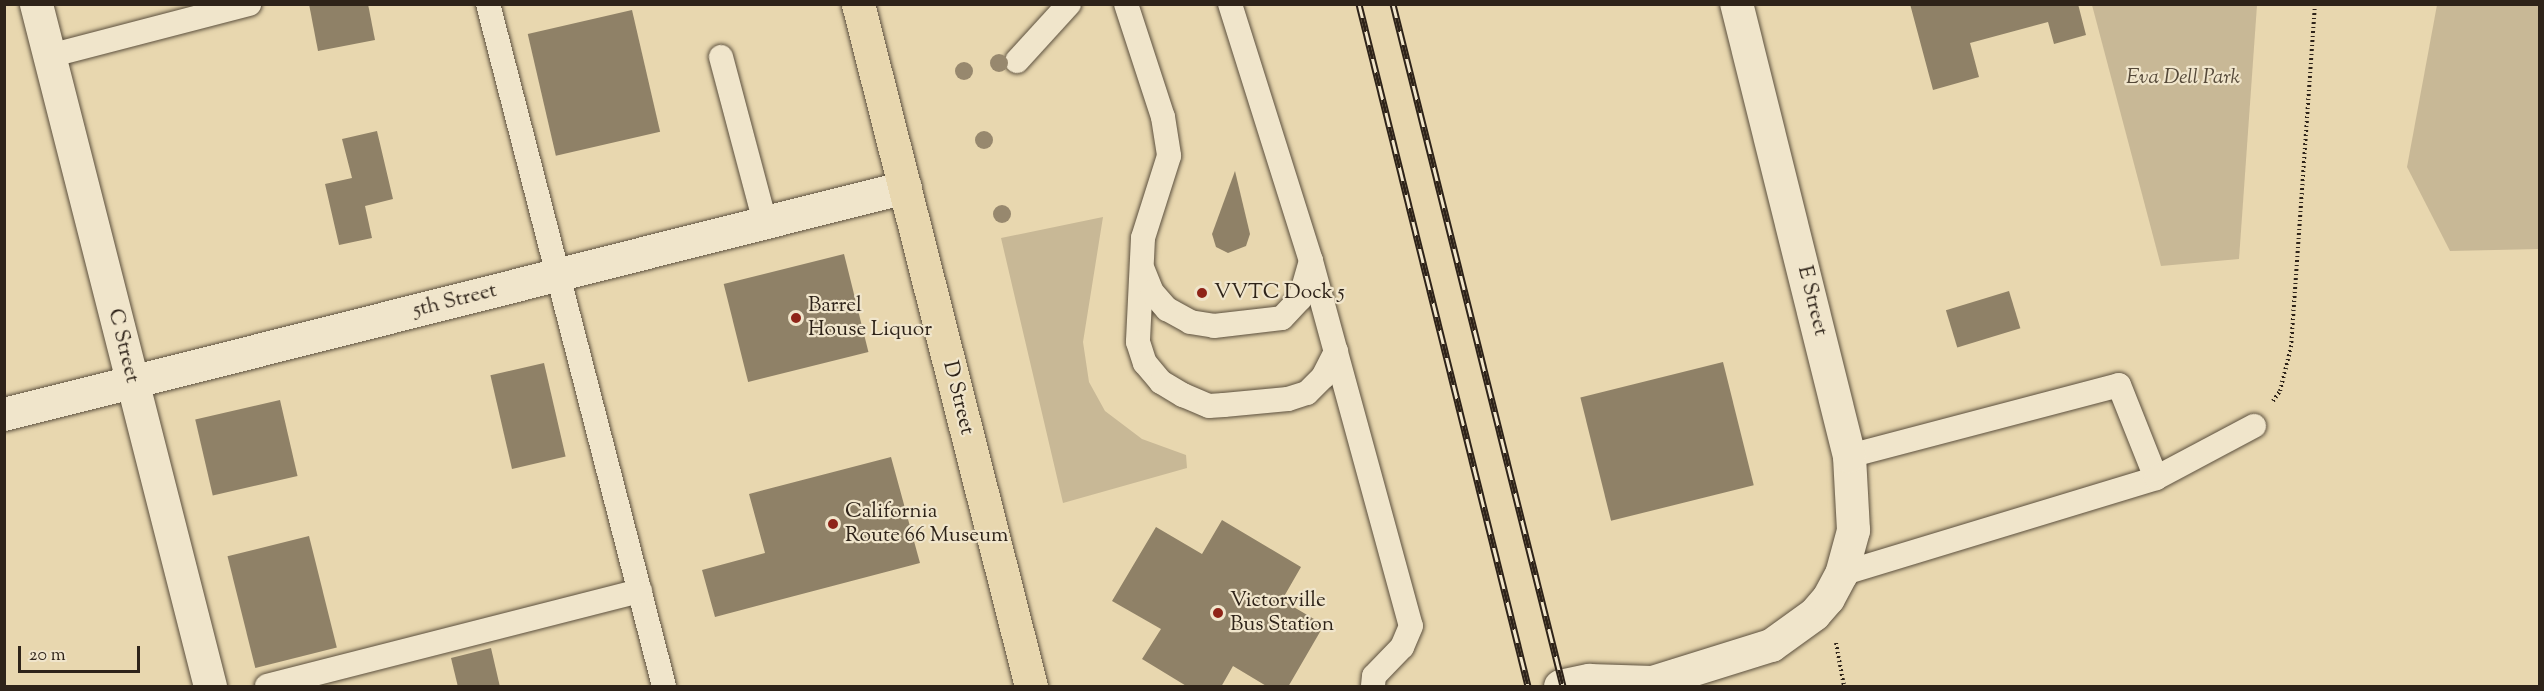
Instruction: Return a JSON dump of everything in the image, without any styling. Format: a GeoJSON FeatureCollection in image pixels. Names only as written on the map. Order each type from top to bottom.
{"type":"FeatureCollection","features":[{"type":"Feature","properties":{"kind":"main road","name":"D Street"},"geometry":{"type":"LineString","coordinates":[[858,4],[1031,687]]}},
{"type":"Feature","properties":{"kind":"street","name":"C Street"},"geometry":{"type":"LineString","coordinates":[[36,4],[210,687]]}},
{"type":"Feature","properties":{"kind":"street","name":"E Street"},"geometry":{"type":"LineString","coordinates":[[1736,4],[1849,456],[1853,530],[1834,586]]}},
{"type":"Feature","properties":{"kind":"street","name":"5th Street"},"geometry":{"type":"LineString","coordinates":[[4,414],[905,187]]}},
{"type":"Feature","properties":{"kind":"street"},"geometry":{"type":"LineString","coordinates":[[1560,687],[1589,680],[1649,684],[1771,645],[1814,614],[1834,586]]}},
{"type":"Feature","properties":{"kind":"lane"},"geometry":{"type":"LineString","coordinates":[[49,56],[249,4]]}},
{"type":"Feature","properties":{"kind":"lane"},"geometry":{"type":"LineString","coordinates":[[488,4],[554,276],[664,687]]}},
{"type":"Feature","properties":{"kind":"lane"},"geometry":{"type":"LineString","coordinates":[[1017,61],[1069,4]]}},
{"type":"Feature","properties":{"kind":"lane"},"geometry":{"type":"LineString","coordinates":[[1126,4],[1163,117],[1168,156],[1143,238],[1138,342],[1145,363],[1161,382],[1183,396],[1209,406],[1288,399],[1307,393],[1323,376],[1336,351]]}},
{"type":"Feature","properties":{"kind":"lane"},"geometry":{"type":"LineString","coordinates":[[1230,4],[1311,261],[1411,626],[1402,647],[1374,676],[1372,687]]}},
{"type":"Feature","properties":{"kind":"lane"},"geometry":{"type":"LineString","coordinates":[[721,57],[765,222]]}},
{"type":"Feature","properties":{"kind":"lane"},"geometry":{"type":"LineString","coordinates":[[1142,267],[1152,292],[1167,309],[1190,322],[1214,326],[1282,318],[1300,299],[1311,261]]}},
{"type":"Feature","properties":{"kind":"lane"},"geometry":{"type":"LineString","coordinates":[[1849,456],[2119,385],[2156,478]]}},
{"type":"Feature","properties":{"kind":"lane"},"geometry":{"type":"LineString","coordinates":[[1834,586],[2156,478],[2254,426]]}},
{"type":"Feature","properties":{"kind":"lane"},"geometry":{"type":"LineString","coordinates":[[267,687],[640,591]]}},
{"type":"Feature","properties":{"kind":"path"},"geometry":{"type":"LineString","coordinates":[[2254,426],[2280,391],[2290,347],[2315,4]]}},
{"type":"Feature","properties":{"kind":"green space","name":"Eva Dell Park"},"geometry":{"type":"Polygon","coordinates":[[[2092,5],[2257,5],[2239,259],[2161,266],[2092,5]]]}},
{"type":"Feature","properties":{"kind":"green space"},"geometry":{"type":"Polygon","coordinates":[[[2437,5],[2539,5],[2539,249],[2450,251],[2407,167],[2437,5]]]}},
{"type":"Feature","properties":{"kind":"green space"},"geometry":{"type":"Polygon","coordinates":[[[1103,217],[1083,342],[1089,382],[1105,411],[1142,439],[1186,455],[1187,468],[1063,503],[1001,238],[1103,217]]]}},
{"type":"Feature","properties":{"kind":"building"},"geometry":{"type":"Polygon","coordinates":[[[309,4],[368,4],[375,40],[318,51],[309,4]]]}},
{"type":"Feature","properties":{"kind":"building"},"geometry":{"type":"Polygon","coordinates":[[[1910,4],[2078,4],[2086,35],[2054,44],[2048,22],[1970,43],[1979,77],[1933,90],[1910,4]]]}},
{"type":"Feature","properties":{"kind":"building"},"geometry":{"type":"Polygon","coordinates":[[[632,10],[660,132],[556,156],[528,34],[632,10]]]}},
{"type":"Feature","properties":{"kind":"building"},"geometry":{"type":"Polygon","coordinates":[[[377,131],[393,199],[365,206],[372,238],[339,245],[325,184],[352,178],[342,139],[377,131]]]}},
{"type":"Feature","properties":{"kind":"building"},"geometry":{"type":"Polygon","coordinates":[[[1235,171],[1250,234],[1246,246],[1228,253],[1216,247],[1212,234],[1235,171]]]}},
{"type":"Feature","properties":{"kind":"building","name":"Barrel House Liquor"},"geometry":{"type":"Polygon","coordinates":[[[844,254],[868,352],[748,382],[724,284],[844,254]]]}},
{"type":"Feature","properties":{"kind":"building"},"geometry":{"type":"Polygon","coordinates":[[[2009,291],[2020,328],[1957,348],[1946,310],[2009,291]]]}},
{"type":"Feature","properties":{"kind":"building"},"geometry":{"type":"Polygon","coordinates":[[[1723,362],[1754,485],[1611,521],[1580,398],[1723,362]]]}},
{"type":"Feature","properties":{"kind":"building"},"geometry":{"type":"Polygon","coordinates":[[[544,363],[566,457],[512,469],[490,375],[544,363]]]}},
{"type":"Feature","properties":{"kind":"building"},"geometry":{"type":"Polygon","coordinates":[[[280,400],[298,476],[213,496],[195,420],[280,400]]]}},
{"type":"Feature","properties":{"kind":"building","name":"California Route 66 Museum"},"geometry":{"type":"Polygon","coordinates":[[[891,457],[920,563],[715,617],[702,570],[765,553],[749,494],[891,457]]]}},
{"type":"Feature","properties":{"kind":"building","name":"Victorville Bus Station"},"geometry":{"type":"Polygon","coordinates":[[[1222,520],[1301,567],[1282,600],[1324,625],[1288,687],[1268,687],[1233,666],[1221,687],[1188,687],[1142,659],[1161,629],[1112,601],[1156,527],[1202,554],[1222,520]]]}},
{"type":"Feature","properties":{"kind":"building"},"geometry":{"type":"Polygon","coordinates":[[[309,536],[337,648],[255,668],[227,556],[309,536]]]}},
{"type":"Feature","properties":{"kind":"building"},"geometry":{"type":"Polygon","coordinates":[[[491,648],[500,687],[458,687],[451,658],[491,648]]]}},
{"type":"Feature","properties":{"kind":"railway"},"geometry":{"type":"LineString","coordinates":[[1359,4],[1528,686]]}},
{"type":"Feature","properties":{"kind":"railway"},"geometry":{"type":"LineString","coordinates":[[1393,4],[1563,686]]}},
{"type":"Feature","properties":{"kind":"place","name":"VVTC Dock 5"},"geometry":{"type":"Point","coordinates":[1202,293]}},
{"type":"Feature","properties":{"kind":"place","name":"Barrel House Liquor"},"geometry":{"type":"Point","coordinates":[796,318]}},
{"type":"Feature","properties":{"kind":"place","name":"California Route 66 Museum"},"geometry":{"type":"Point","coordinates":[833,524]}},
{"type":"Feature","properties":{"kind":"place","name":"Victorville Bus Station"},"geometry":{"type":"Point","coordinates":[1218,613]}}]}
